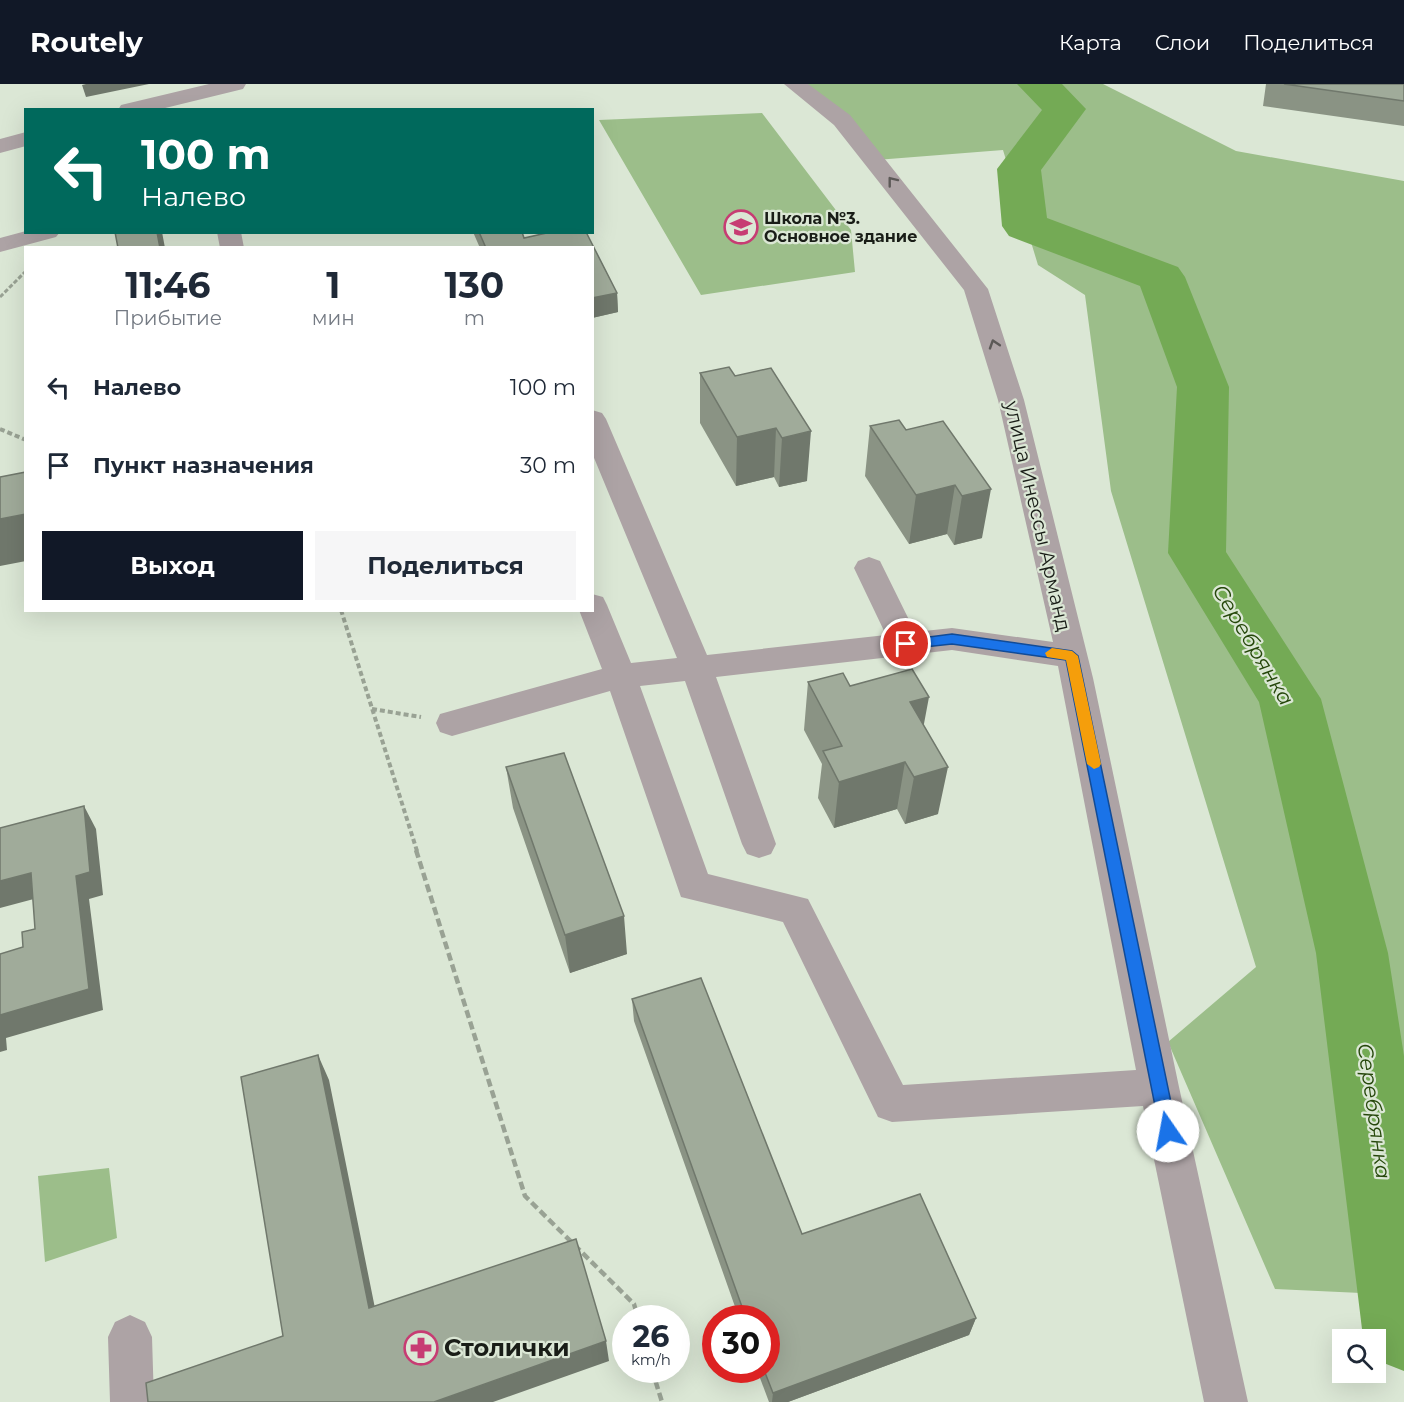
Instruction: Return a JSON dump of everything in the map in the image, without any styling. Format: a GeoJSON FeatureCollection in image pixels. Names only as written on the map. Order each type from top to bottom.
{"type":"FeatureCollection","features":[{"type":"Feature","properties":{"kind":"street"},"geometry":{"type":"LineString","coordinates":[[133,101],[165,105],[235,84]]}},
{"type":"Feature","properties":{"kind":"street","name":"улица Инессы Арманд"},"geometry":{"type":"LineString","coordinates":[[795,84],[842,120],[976,290],[1011,400],[1072,656],[1226,1402]]}},
{"type":"Feature","properties":{"kind":"street"},"geometry":{"type":"LineString","coordinates":[[0,146],[24,140]]}},
{"type":"Feature","properties":{"kind":"street"},"geometry":{"type":"LineString","coordinates":[[0,245],[41,234]]}},
{"type":"Feature","properties":{"kind":"street"},"geometry":{"type":"LineString","coordinates":[[594,424],[697,668],[759,844]]}},
{"type":"Feature","properties":{"kind":"street"},"geometry":{"type":"LineString","coordinates":[[869,568],[906,644]]}},
{"type":"Feature","properties":{"kind":"street"},"geometry":{"type":"LineString","coordinates":[[594,610],[621,676],[694,886],[795,910],[892,1104],[1159,1086]]}},
{"type":"Feature","properties":{"kind":"street"},"geometry":{"type":"LineString","coordinates":[[452,723],[621,676],[952,639],[1072,656]]}},
{"type":"Feature","properties":{"kind":"street"},"geometry":{"type":"LineString","coordinates":[[130,1337],[132,1402]]}},
{"type":"Feature","properties":{"kind":"path"},"geometry":{"type":"LineString","coordinates":[[0,297],[24,273]]}},
{"type":"Feature","properties":{"kind":"path"},"geometry":{"type":"LineString","coordinates":[[0,429],[24,439]]}},
{"type":"Feature","properties":{"kind":"path"},"geometry":{"type":"LineString","coordinates":[[342,612],[525,1196],[634,1305]]}},
{"type":"Feature","properties":{"kind":"path"},"geometry":{"type":"LineString","coordinates":[[372,709],[452,723]]}},
{"type":"Feature","properties":{"kind":"path"},"geometry":{"type":"LineString","coordinates":[[656,1383],[662,1402]]}},
{"type":"Feature","properties":{"kind":"green space"},"geometry":{"type":"Polygon","coordinates":[[[790,84],[1103,84],[1236,151],[1404,181],[1404,1295],[1275,1289],[1168,1042],[1256,967],[1111,491],[1085,295],[1038,265],[1003,150],[876,160],[790,84]]]}},
{"type":"Feature","properties":{"kind":"green space"},"geometry":{"type":"Polygon","coordinates":[[[762,113],[851,230],[855,272],[701,295],[599,120],[762,113]]]}},
{"type":"Feature","properties":{"kind":"green space"},"geometry":{"type":"Polygon","coordinates":[[[109,1168],[117,1238],[45,1262],[38,1176],[109,1168]]]}},
{"type":"Feature","properties":{"kind":"building"},"geometry":{"type":"Polygon","coordinates":[[[1284,84],[1404,84],[1404,101],[1284,84]]]}},
{"type":"Feature","properties":{"kind":"building"},"geometry":{"type":"Polygon","coordinates":[[[115,234],[157,234],[160,246],[118,246],[115,234]]]}},
{"type":"Feature","properties":{"kind":"building"},"geometry":{"type":"Polygon","coordinates":[[[480,234],[523,234],[524,238],[542,234],[587,234],[593,246],[485,246],[480,234]]]}},
{"type":"Feature","properties":{"kind":"building"},"geometry":{"type":"Polygon","coordinates":[[[594,248],[617,293],[594,298],[594,248]]]}},
{"type":"Feature","properties":{"kind":"building"},"geometry":{"type":"Polygon","coordinates":[[[729,367],[735,376],[771,368],[811,431],[782,438],[776,428],[737,437],[700,373],[729,367]]]}},
{"type":"Feature","properties":{"kind":"building"},"geometry":{"type":"Polygon","coordinates":[[[899,420],[906,430],[943,421],[991,489],[962,496],[955,485],[916,495],[870,426],[899,420]]]}},
{"type":"Feature","properties":{"kind":"building"},"geometry":{"type":"Polygon","coordinates":[[[24,472],[24,514],[0,519],[0,477],[24,472]]]}},
{"type":"Feature","properties":{"kind":"building"},"geometry":{"type":"Polygon","coordinates":[[[912,669],[929,697],[910,702],[948,767],[914,777],[905,762],[839,782],[823,751],[842,746],[808,682],[843,673],[850,686],[912,669]]]}},
{"type":"Feature","properties":{"kind":"building"},"geometry":{"type":"Polygon","coordinates":[[[564,753],[624,916],[565,935],[506,767],[564,753]]]}},
{"type":"Feature","properties":{"kind":"building"},"geometry":{"type":"Polygon","coordinates":[[[84,806],[90,872],[76,876],[89,989],[0,1015],[0,954],[23,947],[22,932],[35,929],[31,873],[0,881],[0,828],[84,806]]]}},
{"type":"Feature","properties":{"kind":"building"},"geometry":{"type":"Polygon","coordinates":[[[701,978],[802,1234],[920,1194],[976,1318],[773,1393],[769,1383],[780,1383],[780,1305],[741,1305],[632,999],[701,978]]]}},
{"type":"Feature","properties":{"kind":"building"},"geometry":{"type":"Polygon","coordinates":[[[318,1055],[369,1308],[576,1239],[606,1341],[434,1402],[148,1402],[146,1383],[283,1336],[241,1077],[318,1055]]]}},
{"type":"Feature","properties":{"kind":"waterway","name":"Серебрянка"},"geometry":{"type":"LineString","coordinates":[[1038,84],[1065,109],[1019,169],[1025,226],[1161,277],[1203,387],[1197,553],[1290,699],[1352,953],[1404,1329]]}},
{"type":"Feature","properties":{"kind":"slow traffic"},"geometry":{"type":"LineString","coordinates":[[1052,653],[1072,656],[1094,764]]}},
{"type":"Feature","properties":{"kind":"place","name":"Школа №3. Основное здание"},"geometry":{"type":"Point","coordinates":[741,227]}},
{"type":"Feature","properties":{"kind":"place","name":"Столички"},"geometry":{"type":"Point","coordinates":[421,1348]}},
{"type":"Feature","properties":{"kind":"route"},"geometry":{"type":"LineString","coordinates":[[906,644],[952,639],[1072,656],[1168,1131]]}}]}
